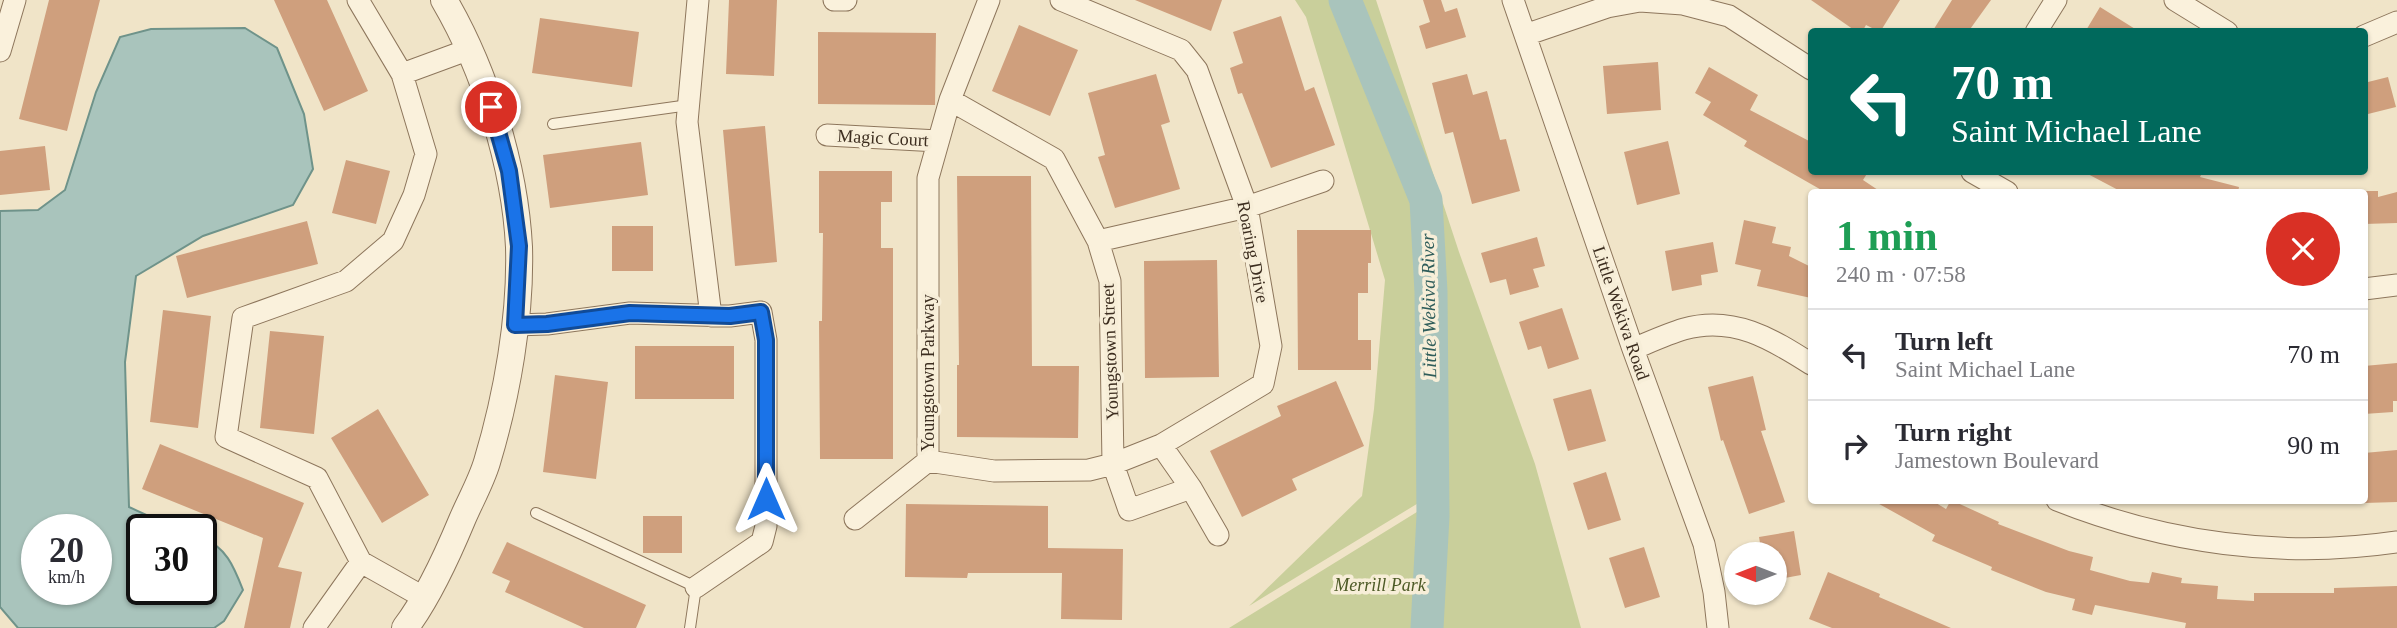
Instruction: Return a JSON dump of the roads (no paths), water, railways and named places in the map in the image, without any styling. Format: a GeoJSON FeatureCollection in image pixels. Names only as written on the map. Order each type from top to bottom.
{"type":"FeatureCollection","features":[{"type":"Feature","properties":{"kind":"street"},"geometry":{"type":"LineString","coordinates":[[0,51],[15,0]]}},
{"type":"Feature","properties":{"kind":"street"},"geometry":{"type":"LineString","coordinates":[[358,0],[402,74],[426,154],[414,195],[393,241],[346,281],[243,318],[226,438],[317,478],[361,562],[423,597]]}},
{"type":"Feature","properties":{"kind":"street"},"geometry":{"type":"LineString","coordinates":[[405,628],[445,559],[487,463],[515,325],[519,246],[509,171],[491,107],[470,49],[444,0]]}},
{"type":"Feature","properties":{"kind":"street"},"geometry":{"type":"LineString","coordinates":[[698,0],[687,122],[711,316]]}},
{"type":"Feature","properties":{"kind":"street"},"geometry":{"type":"LineString","coordinates":[[834,0],[846,0]]}},
{"type":"Feature","properties":{"kind":"street","name":"Youngstown Parkway"},"geometry":{"type":"LineString","coordinates":[[989,0],[950,100],[928,178],[928,461],[994,471],[1089,470],[1113,464]]}},
{"type":"Feature","properties":{"kind":"street","name":"Roaring Drive"},"geometry":{"type":"LineString","coordinates":[[1061,0],[1181,50],[1197,70],[1247,207],[1271,346],[1263,384],[1161,445],[1113,464]]}},
{"type":"Feature","properties":{"kind":"street","name":"Little Wekiva Road"},"geometry":{"type":"LineString","coordinates":[[1513,0],[1633,349],[1704,544],[1718,628]]}},
{"type":"Feature","properties":{"kind":"street"},"geometry":{"type":"LineString","coordinates":[[2038,28],[2056,0]]}},
{"type":"Feature","properties":{"kind":"street"},"geometry":{"type":"LineString","coordinates":[[2175,0],[2220,28]]}},
{"type":"Feature","properties":{"kind":"street"},"geometry":{"type":"LineString","coordinates":[[1525,35],[1607,7],[1640,1],[1683,4],[1729,16],[1808,67]]}},
{"type":"Feature","properties":{"kind":"street"},"geometry":{"type":"LineString","coordinates":[[2368,34],[2397,22]]}},
{"type":"Feature","properties":{"kind":"street"},"geometry":{"type":"LineString","coordinates":[[402,74],[470,49]]}},
{"type":"Feature","properties":{"kind":"street"},"geometry":{"type":"LineString","coordinates":[[950,100],[1054,159],[1098,241],[1247,207],[1323,181]]}},
{"type":"Feature","properties":{"kind":"street","name":"Magic Court"},"geometry":{"type":"LineString","coordinates":[[827,135],[938,141]]}},
{"type":"Feature","properties":{"kind":"street"},"geometry":{"type":"LineString","coordinates":[[1977,175],[2002,189]]}},
{"type":"Feature","properties":{"kind":"street","name":"Youngstown Street"},"geometry":{"type":"LineString","coordinates":[[1098,241],[1110,281],[1113,464],[1129,510],[1191,488]]}},
{"type":"Feature","properties":{"kind":"street"},"geometry":{"type":"LineString","coordinates":[[2368,289],[2397,285]]}},
{"type":"Feature","properties":{"kind":"street"},"geometry":{"type":"LineString","coordinates":[[515,325],[547,324],[630,313],[711,316],[761,312],[766,340],[766,526],[762,542],[696,587]]}},
{"type":"Feature","properties":{"kind":"street"},"geometry":{"type":"LineString","coordinates":[[1633,349],[1685,329],[1717,324],[1746,328],[1808,362]]}},
{"type":"Feature","properties":{"kind":"street"},"geometry":{"type":"LineString","coordinates":[[1161,445],[1191,488],[1218,535]]}},
{"type":"Feature","properties":{"kind":"street"},"geometry":{"type":"LineString","coordinates":[[855,519],[928,461]]}},
{"type":"Feature","properties":{"kind":"street"},"geometry":{"type":"LineString","coordinates":[[2069,504],[2133,525],[2193,540],[2254,547],[2364,547],[2397,542]]}},
{"type":"Feature","properties":{"kind":"street"},"geometry":{"type":"LineString","coordinates":[[314,628],[361,562]]}},
{"type":"Feature","properties":{"kind":"lane"},"geometry":{"type":"LineString","coordinates":[[553,124],[689,104]]}},
{"type":"Feature","properties":{"kind":"lane"},"geometry":{"type":"LineString","coordinates":[[536,513],[696,587],[690,628]]}},
{"type":"Feature","properties":{"kind":"water"},"geometry":{"type":"Polygon","coordinates":[[[245,28],[277,48],[304,114],[313,169],[293,205],[203,236],[136,276],[125,362],[129,507],[144,514],[126,514],[126,605],[217,605],[217,546],[232,566],[243,590],[224,621],[214,628],[18,628],[0,607],[0,211],[38,210],[65,190],[96,92],[120,37],[151,29],[245,28]]]}},
{"type":"Feature","properties":{"kind":"waterway","name":"Little Wekiva River"},"geometry":{"type":"LineString","coordinates":[[1345,0],[1426,200],[1431,292],[1433,516],[1427,628]]}},
{"type":"Feature","properties":{"kind":"park label","name":"Merrill Park"},"geometry":{"type":"Point","coordinates":[1380,585]}}]}
